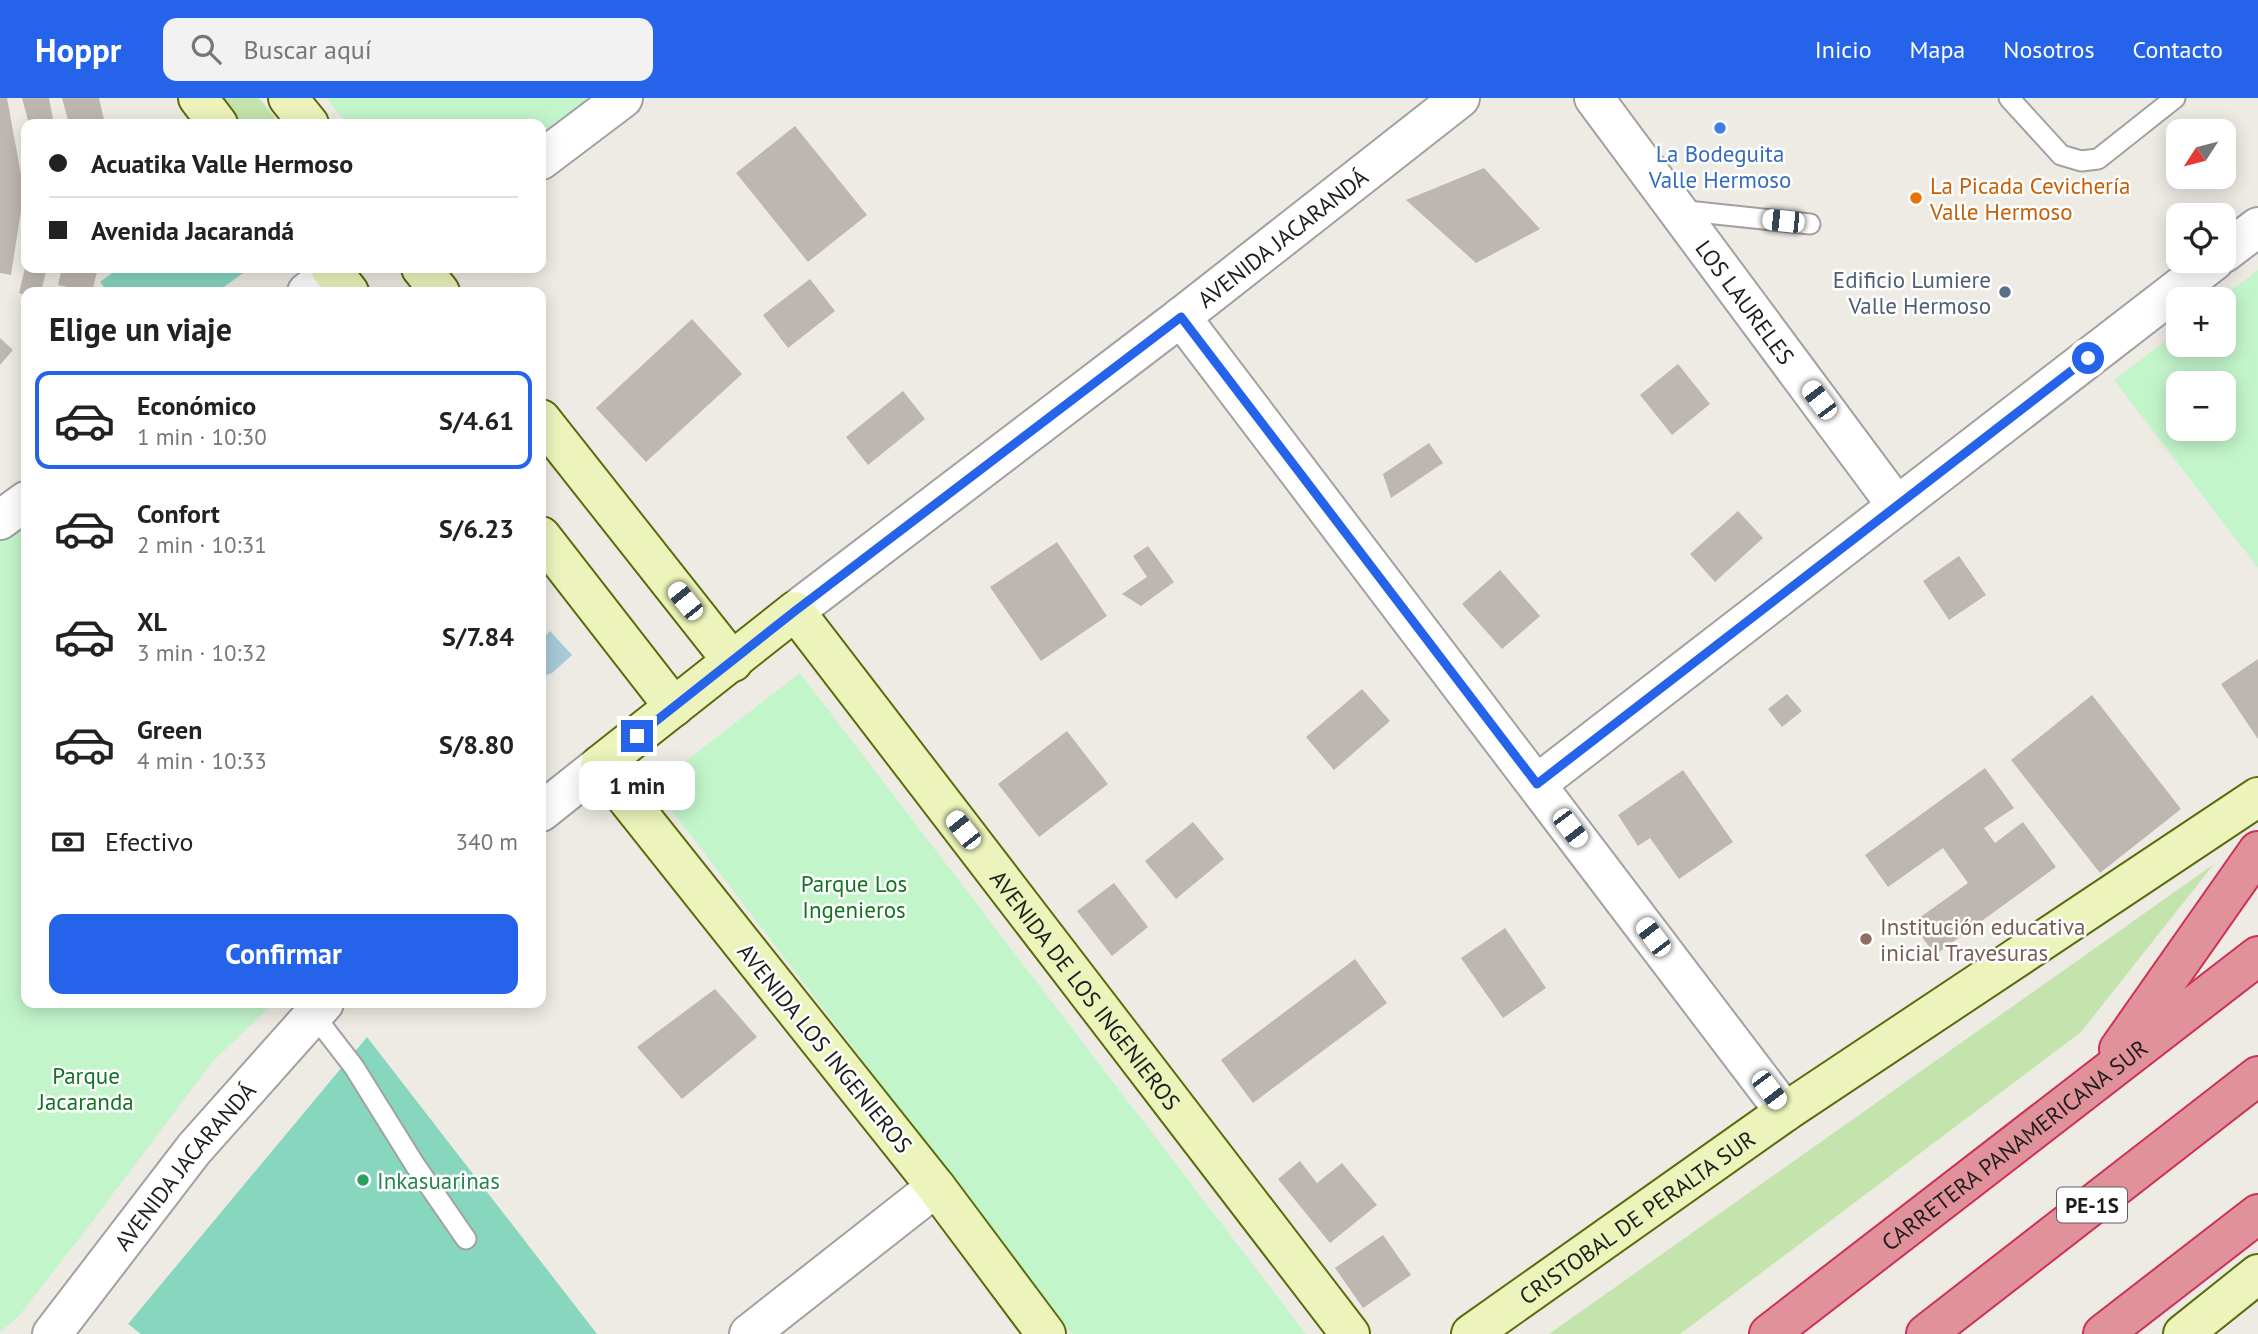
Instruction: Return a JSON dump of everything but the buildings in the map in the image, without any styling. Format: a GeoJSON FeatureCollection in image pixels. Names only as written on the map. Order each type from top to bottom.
{"type":"FeatureCollection","features":[{"type":"Feature","properties":{"kind":"highway"},"geometry":{"type":"LineString","coordinates":[[2098,1079],[2258,851]]}},
{"type":"Feature","properties":{"kind":"highway","name":"CARRETERA PANAMERICANA SUR"},"geometry":{"type":"LineString","coordinates":[[1769,1334],[2258,956]]}},
{"type":"Feature","properties":{"kind":"highway","name":"PE-1S"},"geometry":{"type":"LineString","coordinates":[[1926,1334],[2258,1076]]}},
{"type":"Feature","properties":{"kind":"highway"},"geometry":{"type":"LineString","coordinates":[[2181,1135],[2258,1093]]}},
{"type":"Feature","properties":{"kind":"highway"},"geometry":{"type":"LineString","coordinates":[[2103,1334],[2258,1214]]}},
{"type":"Feature","properties":{"kind":"street"},"geometry":{"type":"LineString","coordinates":[[198,98],[214,119]]}},
{"type":"Feature","properties":{"kind":"street"},"geometry":{"type":"LineString","coordinates":[[288,98],[305,119]]}},
{"type":"Feature","properties":{"kind":"street"},"geometry":{"type":"LineString","coordinates":[[546,155],[623,98]]}},
{"type":"Feature","properties":{"kind":"street","name":"AVENIDA JACARANDÁ"},"geometry":{"type":"LineString","coordinates":[[546,808],[795,611],[1181,317],[1460,98]]}},
{"type":"Feature","properties":{"kind":"street","name":"LOS LAURELES"},"geometry":{"type":"LineString","coordinates":[[1594,98],[1897,506]]}},
{"type":"Feature","properties":{"kind":"street"},"geometry":{"type":"LineString","coordinates":[[2236,244],[2258,227]]}},
{"type":"Feature","properties":{"kind":"street"},"geometry":{"type":"LineString","coordinates":[[425,273],[436,287]]}},
{"type":"Feature","properties":{"kind":"street"},"geometry":{"type":"LineString","coordinates":[[1537,784],[2198,273]]}},
{"type":"Feature","properties":{"kind":"street"},"geometry":{"type":"LineString","coordinates":[[1181,317],[1785,1112]]}},
{"type":"Feature","properties":{"kind":"street"},"geometry":{"type":"LineString","coordinates":[[546,425],[733,662]]}},
{"type":"Feature","properties":{"kind":"street"},"geometry":{"type":"LineString","coordinates":[[0,520],[21,505]]}},
{"type":"Feature","properties":{"kind":"street"},"geometry":{"type":"LineString","coordinates":[[546,543],[674,707]]}},
{"type":"Feature","properties":{"kind":"street","name":"AVENIDA DE LOS INGENIEROS"},"geometry":{"type":"LineString","coordinates":[[795,611],[1350,1334]]}},
{"type":"Feature","properties":{"kind":"street","name":"AVENIDA LOS INGENIEROS"},"geometry":{"type":"LineString","coordinates":[[600,765],[936,1187],[1046,1334]]}},
{"type":"Feature","properties":{"kind":"street","name":"CRISTOBAL DE PERALTA SUR"},"geometry":{"type":"LineString","coordinates":[[1471,1334],[1785,1112],[2258,797]]}},
{"type":"Feature","properties":{"kind":"street","name":"AVENIDA JACARANDÁ"},"geometry":{"type":"LineString","coordinates":[[53,1334],[194,1149],[318,1008]]}},
{"type":"Feature","properties":{"kind":"street"},"geometry":{"type":"LineString","coordinates":[[748,1334],[936,1187]]}},
{"type":"Feature","properties":{"kind":"street"},"geometry":{"type":"LineString","coordinates":[[2196,1330],[2258,1274]]}},
{"type":"Feature","properties":{"kind":"lane"},"geometry":{"type":"LineString","coordinates":[[2009,98],[2061,155],[2081,161],[2098,159],[2175,98]]}},
{"type":"Feature","properties":{"kind":"lane"},"geometry":{"type":"LineString","coordinates":[[1677,210],[1810,223]]}},
{"type":"Feature","properties":{"kind":"lane"},"geometry":{"type":"LineString","coordinates":[[318,1008],[415,1165],[466,1239]]}},
{"type":"Feature","properties":{"kind":"green space"},"geometry":{"type":"Polygon","coordinates":[[[218,98],[259,98],[276,119],[234,119],[218,98]]]}},
{"type":"Feature","properties":{"kind":"green space"},"geometry":{"type":"Polygon","coordinates":[[[326,98],[592,98],[546,131],[546,119],[343,119],[326,98]]]}},
{"type":"Feature","properties":{"kind":"green space"},"geometry":{"type":"Polygon","coordinates":[[[2258,270],[2258,568],[2114,380],[2166,341],[2166,357],[2236,357],[2236,287],[2258,270]]]}},
{"type":"Feature","properties":{"kind":"green space"},"geometry":{"type":"Polygon","coordinates":[[[112,273],[243,273],[224,287],[104,287],[100,282],[112,273]]]}},
{"type":"Feature","properties":{"kind":"green space","name":"Parque Jacaranda"},"geometry":{"type":"Polygon","coordinates":[[[21,524],[21,1008],[269,1008],[212,1062],[18,1317],[0,1332],[0,539],[21,524]]]}},
{"type":"Feature","properties":{"kind":"green space","name":"Parque Los Ingenieros"},"geometry":{"type":"Polygon","coordinates":[[[800,673],[1306,1334],[1072,1334],[653,786],[800,673]]]}},
{"type":"Feature","properties":{"kind":"green space"},"geometry":{"type":"Polygon","coordinates":[[[2214,864],[2081,1032],[1680,1334],[1549,1334],[2214,864]]]}},
{"type":"Feature","properties":{"kind":"green space","name":"Inkasuarinas"},"geometry":{"type":"Polygon","coordinates":[[[367,1037],[597,1334],[141,1334],[128,1324],[367,1037]]]}},
{"type":"Feature","properties":{"kind":"water"},"geometry":{"type":"Polygon","coordinates":[[[550,631],[572,655],[546,675],[546,635],[550,631]]]}},
{"type":"Feature","properties":{"kind":"place","name":"La Bodeguita Valle Hermoso"},"geometry":{"type":"Point","coordinates":[1720,128]}},
{"type":"Feature","properties":{"kind":"place","name":"La Picada Cevichería Valle Hermoso"},"geometry":{"type":"Point","coordinates":[1916,198]}},
{"type":"Feature","properties":{"kind":"place","name":"Edificio Lumiere Valle Hermoso"},"geometry":{"type":"Point","coordinates":[2005,292]}},
{"type":"Feature","properties":{"kind":"place","name":"Institución educativa inicial Travesuras"},"geometry":{"type":"Point","coordinates":[1866,939]}},
{"type":"Feature","properties":{"kind":"place","name":"Inkasuarinas"},"geometry":{"type":"Point","coordinates":[363,1180]}},
{"type":"Feature","properties":{"kind":"route"},"geometry":{"type":"LineString","coordinates":[[637,736],[795,611],[1181,317],[1537,784],[2088,358]]}}]}
